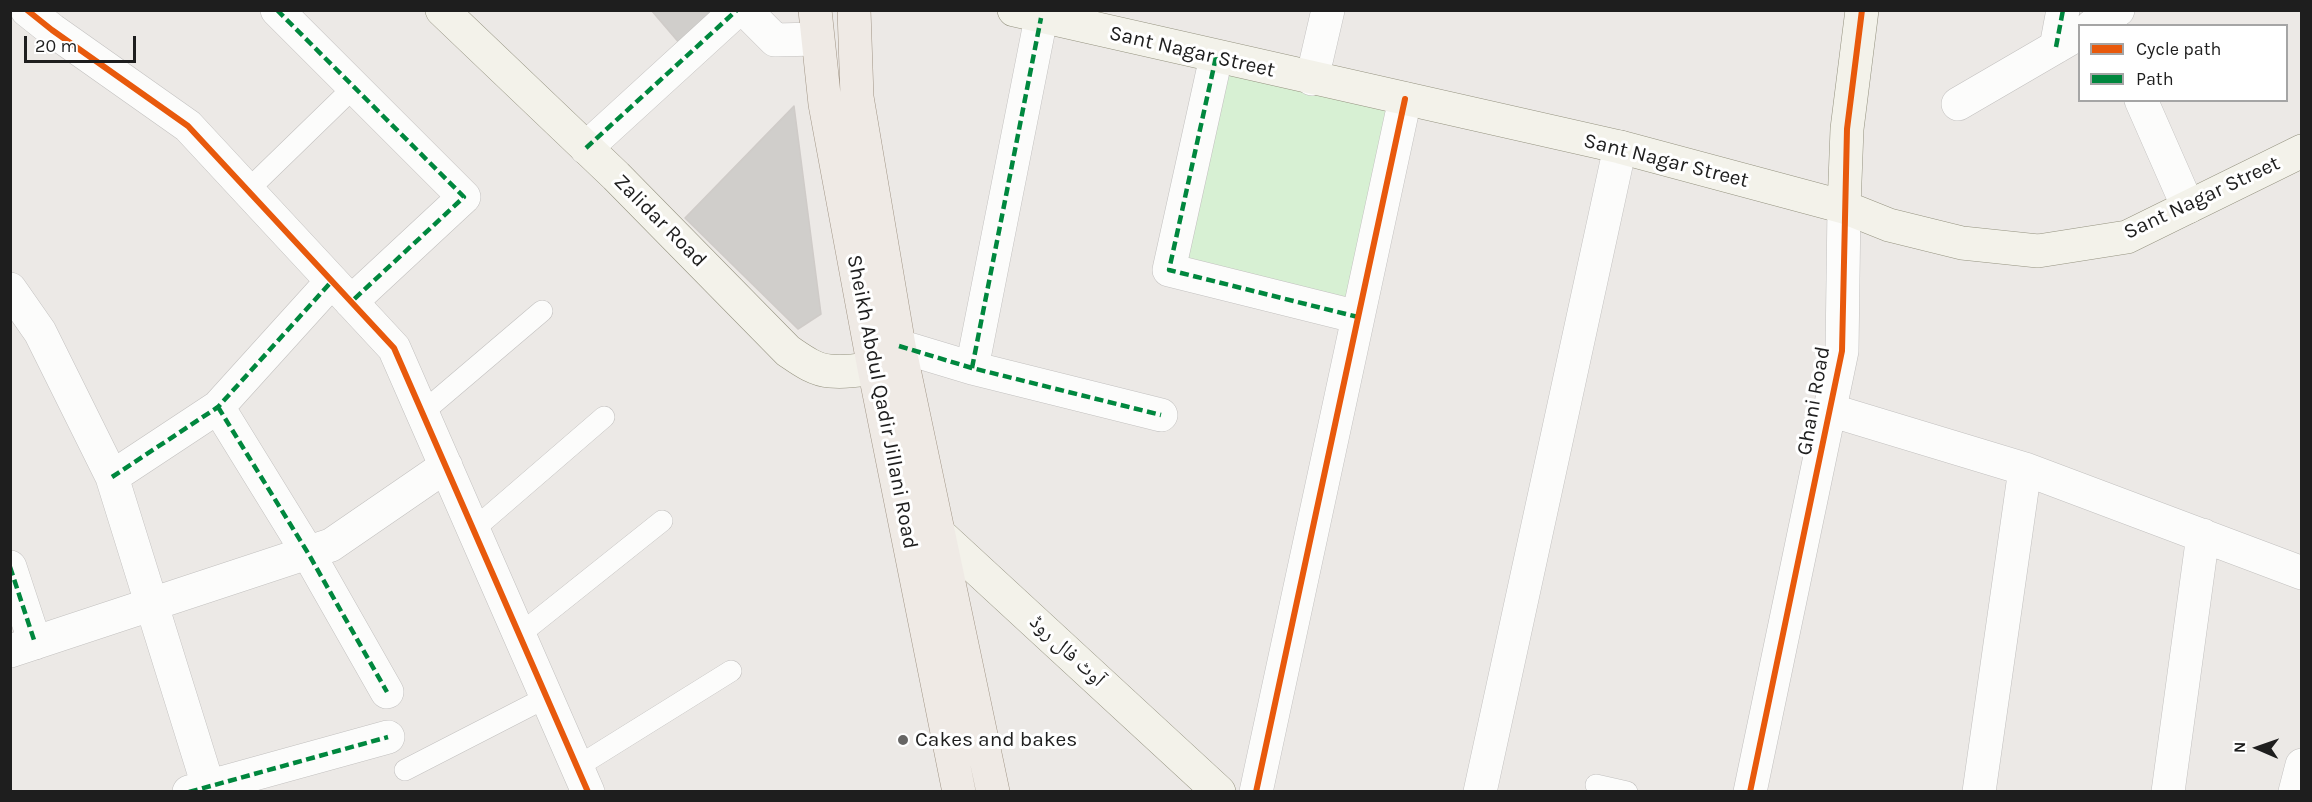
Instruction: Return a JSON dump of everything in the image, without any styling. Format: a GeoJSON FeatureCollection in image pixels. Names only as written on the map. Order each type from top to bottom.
{"type":"FeatureCollection","features":[{"type":"Feature","properties":{"kind":"main road","name":"Zalidar Road"},"geometry":{"type":"LineString","coordinates":[[442,10],[586,148],[788,351],[809,364],[829,371],[892,359]]}},
{"type":"Feature","properties":{"kind":"main road","name":"Sheikh Abdul Qadir Jillani Road"},"geometry":{"type":"LineString","coordinates":[[854,10],[857,97],[892,359],[922,535],[959,792]]}},
{"type":"Feature","properties":{"kind":"main road","name":"Ghani Road"},"geometry":{"type":"LineString","coordinates":[[1844,207],[1847,129],[1862,10]]}},
{"type":"Feature","properties":{"kind":"main road","name":"Sant Nagar Street"},"geometry":{"type":"LineString","coordinates":[[1028,14],[1620,147],[1844,207],[1889,225],[1962,243],[2038,251],[2127,237],[2301,151]]}},
{"type":"Feature","properties":{"kind":"main road","name":"Sheikh Abdul Qadir Jillani Road"},"geometry":{"type":"LineString","coordinates":[[816,25],[825,104],[892,359]]}},
{"type":"Feature","properties":{"kind":"main road","name":"Sheikh Abdul Qadir Jillani Road"},"geometry":{"type":"LineString","coordinates":[[922,535],[993,792]]}},
{"type":"Feature","properties":{"kind":"main road","name":"آوٹ فال روڈ"},"geometry":{"type":"LineString","coordinates":[[922,535],[1219,792]]}},
{"type":"Feature","properties":{"kind":"street"},"geometry":{"type":"LineString","coordinates":[[27,10],[188,126],[394,348],[582,779]]}},
{"type":"Feature","properties":{"kind":"street"},"geometry":{"type":"LineString","coordinates":[[112,477],[218,407],[342,292],[465,197],[277,10]]}},
{"type":"Feature","properties":{"kind":"street"},"geometry":{"type":"LineString","coordinates":[[586,148],[737,10]]}},
{"type":"Feature","properties":{"kind":"street"},"geometry":{"type":"LineString","coordinates":[[745,10],[775,40],[816,25]]}},
{"type":"Feature","properties":{"kind":"street"},"geometry":{"type":"LineString","coordinates":[[1312,79],[1328,10]]}},
{"type":"Feature","properties":{"kind":"street"},"geometry":{"type":"LineString","coordinates":[[2063,10],[2088,24]]}},
{"type":"Feature","properties":{"kind":"street"},"geometry":{"type":"LineString","coordinates":[[972,368],[1028,14]]}},
{"type":"Feature","properties":{"kind":"street"},"geometry":{"type":"LineString","coordinates":[[1958,104],[2078,36]]}},
{"type":"Feature","properties":{"kind":"street"},"geometry":{"type":"LineString","coordinates":[[1216,57],[1169,270],[1358,317]]}},
{"type":"Feature","properties":{"kind":"street"},"geometry":{"type":"LineString","coordinates":[[1257,792],[1405,99]]}},
{"type":"Feature","properties":{"kind":"street"},"geometry":{"type":"LineString","coordinates":[[2142,102],[2188,207]]}},
{"type":"Feature","properties":{"kind":"street"},"geometry":{"type":"LineString","coordinates":[[1479,792],[1620,147]]}},
{"type":"Feature","properties":{"kind":"street","name":"Ghani Road"},"geometry":{"type":"LineString","coordinates":[[1750,792],[1842,351],[1844,207]]}},
{"type":"Feature","properties":{"kind":"street"},"geometry":{"type":"LineString","coordinates":[[10,289],[40,332],[112,477],[152,604],[202,790],[388,737]]}},
{"type":"Feature","properties":{"kind":"street"},"geometry":{"type":"LineString","coordinates":[[892,359],[972,368],[1161,415]]}},
{"type":"Feature","properties":{"kind":"street"},"geometry":{"type":"LineString","coordinates":[[218,407],[308,553],[387,692]]}},
{"type":"Feature","properties":{"kind":"street"},"geometry":{"type":"LineString","coordinates":[[1830,410],[2025,469],[2301,573]]}},
{"type":"Feature","properties":{"kind":"street"},"geometry":{"type":"LineString","coordinates":[[10,567],[23,647],[331,545],[446,466]]}},
{"type":"Feature","properties":{"kind":"street"},"geometry":{"type":"LineString","coordinates":[[1979,792],[2025,469]]}},
{"type":"Feature","properties":{"kind":"street"},"geometry":{"type":"LineString","coordinates":[[2168,792],[2203,535]]}},
{"type":"Feature","properties":{"kind":"street"},"geometry":{"type":"LineString","coordinates":[[2295,792],[2301,765]]}},
{"type":"Feature","properties":{"kind":"lane"},"geometry":{"type":"LineString","coordinates":[[248,190],[354,87]]}},
{"type":"Feature","properties":{"kind":"lane"},"geometry":{"type":"LineString","coordinates":[[422,413],[542,310]]}},
{"type":"Feature","properties":{"kind":"lane"},"geometry":{"type":"LineString","coordinates":[[473,530],[604,417]]}},
{"type":"Feature","properties":{"kind":"lane"},"geometry":{"type":"LineString","coordinates":[[519,635],[662,521]]}},
{"type":"Feature","properties":{"kind":"lane"},"geometry":{"type":"LineString","coordinates":[[582,779],[731,671]]}},
{"type":"Feature","properties":{"kind":"lane"},"geometry":{"type":"LineString","coordinates":[[405,770],[547,697]]}},
{"type":"Feature","properties":{"kind":"lane"},"geometry":{"type":"LineString","coordinates":[[1596,785],[1627,792]]}},
{"type":"Feature","properties":{"kind":"green space"},"geometry":{"type":"Polygon","coordinates":[[[1216,57],[1405,99],[1358,317],[1169,270],[1216,57]]]}},
{"type":"Feature","properties":{"kind":"building"},"geometry":{"type":"Polygon","coordinates":[[[651,10],[721,10],[681,45],[651,10]]]}},
{"type":"Feature","properties":{"kind":"building"},"geometry":{"type":"Polygon","coordinates":[[[794,106],[821,314],[798,329],[685,218],[794,106]]]}},
{"type":"Feature","properties":{"kind":"marked path"},"geometry":{"type":"LineString","coordinates":[[277,10],[464,197],[351,302]]}},
{"type":"Feature","properties":{"kind":"marked path"},"geometry":{"type":"LineString","coordinates":[[586,148],[737,10]]}},
{"type":"Feature","properties":{"kind":"marked path"},"geometry":{"type":"LineString","coordinates":[[2056,47],[2063,10]]}},
{"type":"Feature","properties":{"kind":"marked path"},"geometry":{"type":"LineString","coordinates":[[972,368],[1041,18]]}},
{"type":"Feature","properties":{"kind":"marked path"},"geometry":{"type":"LineString","coordinates":[[1216,57],[1169,270],[1358,317]]}},
{"type":"Feature","properties":{"kind":"marked path"},"geometry":{"type":"LineString","coordinates":[[112,477],[218,407],[332,281]]}},
{"type":"Feature","properties":{"kind":"marked path"},"geometry":{"type":"LineString","coordinates":[[899,346],[972,368],[1161,415]]}},
{"type":"Feature","properties":{"kind":"marked path"},"geometry":{"type":"LineString","coordinates":[[218,407],[308,553],[387,692]]}},
{"type":"Feature","properties":{"kind":"marked path"},"geometry":{"type":"LineString","coordinates":[[10,567],[35,643]]}},
{"type":"Feature","properties":{"kind":"marked path"},"geometry":{"type":"LineString","coordinates":[[189,792],[388,737]]}},
{"type":"Feature","properties":{"kind":"cycle path"},"geometry":{"type":"LineString","coordinates":[[27,10],[188,126],[394,348],[588,792]]}},
{"type":"Feature","properties":{"kind":"cycle path"},"geometry":{"type":"LineString","coordinates":[[1750,792],[1842,351],[1847,129],[1862,10]]}},
{"type":"Feature","properties":{"kind":"cycle path"},"geometry":{"type":"LineString","coordinates":[[1256,792],[1405,99]]}},
{"type":"Feature","properties":{"kind":"place","name":"Cakes and bakes"},"geometry":{"type":"Point","coordinates":[903,740]}}]}
